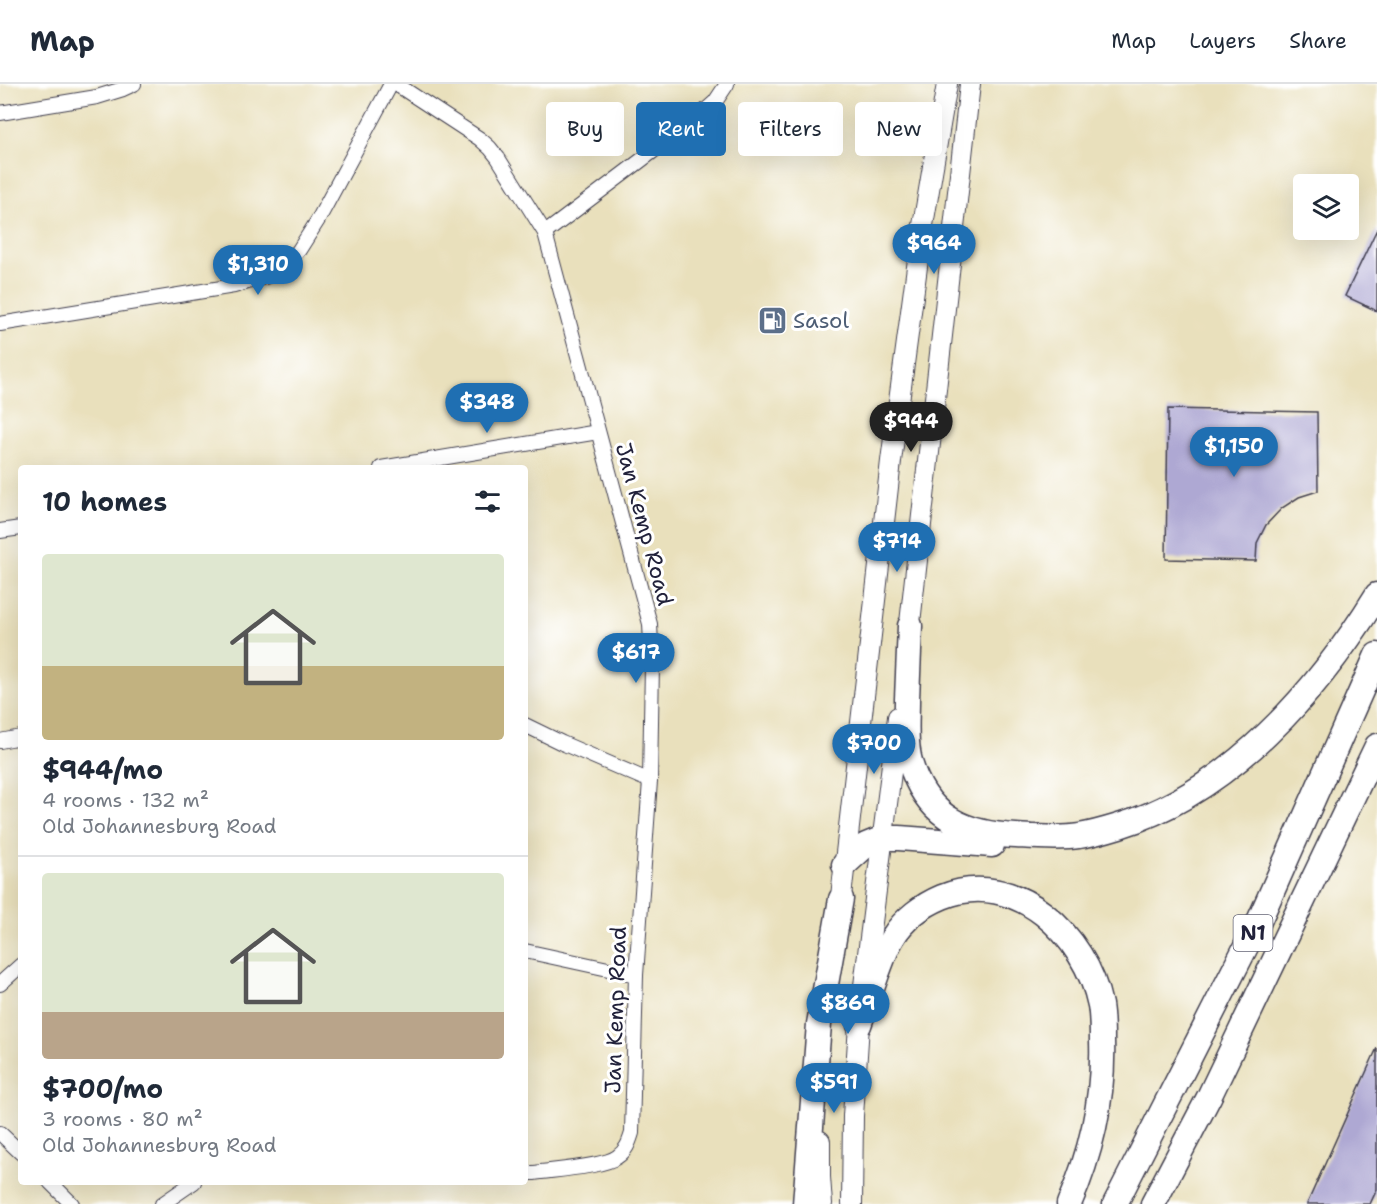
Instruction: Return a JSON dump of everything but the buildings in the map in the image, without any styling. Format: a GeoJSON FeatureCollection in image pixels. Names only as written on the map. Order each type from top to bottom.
{"type":"FeatureCollection","features":[{"type":"Feature","properties":{"kind":"highway"},"geometry":{"type":"LineString","coordinates":[[844,865],[866,845],[883,838],[1022,846],[1056,842],[1138,820],[1161,810],[1210,782],[1231,767],[1262,738],[1318,679],[1377,595]]}},
{"type":"Feature","properties":{"kind":"highway"},"geometry":{"type":"LineString","coordinates":[[910,626],[907,752],[924,795],[947,817],[976,831],[999,836],[1079,836]]}},
{"type":"Feature","properties":{"kind":"highway","name":"N1"},"geometry":{"type":"LineString","coordinates":[[1116,1204],[1259,921],[1377,655]]}},
{"type":"Feature","properties":{"kind":"highway","name":"N1"},"geometry":{"type":"LineString","coordinates":[[1153,1204],[1209,1097],[1377,746]]}},
{"type":"Feature","properties":{"kind":"highway"},"geometry":{"type":"LineString","coordinates":[[859,1025],[893,936],[920,909],[935,900],[952,893],[989,890],[1023,902],[1051,919],[1064,932],[1083,959],[1097,993],[1102,1029],[1101,1090],[1094,1134],[1069,1204]]}},
{"type":"Feature","properties":{"kind":"highway"},"geometry":{"type":"LineString","coordinates":[[805,1204],[819,1024],[841,899]]}},
{"type":"Feature","properties":{"kind":"main road"},"geometry":{"type":"LineString","coordinates":[[822,1204],[820,1132],[844,865],[894,438],[921,237],[947,84]]}},
{"type":"Feature","properties":{"kind":"main road"},"geometry":{"type":"LineString","coordinates":[[852,1204],[853,1116],[859,1025],[910,626],[970,84]]}},
{"type":"Feature","properties":{"kind":"street"},"geometry":{"type":"LineString","coordinates":[[0,113],[97,97],[123,90],[134,84]]}},
{"type":"Feature","properties":{"kind":"street"},"geometry":{"type":"LineString","coordinates":[[0,324],[234,286],[265,278],[275,272],[292,258],[318,220],[391,84]]}},
{"type":"Feature","properties":{"kind":"street","name":"Jan Kemp Road"},"geometry":{"type":"LineString","coordinates":[[396,84],[490,148],[545,233],[650,624],[652,664],[650,781],[636,975],[632,1133],[627,1148],[615,1159],[599,1164],[528,1173]]}},
{"type":"Feature","properties":{"kind":"street"},"geometry":{"type":"LineString","coordinates":[[545,233],[697,118],[715,102],[728,84]]}},
{"type":"Feature","properties":{"kind":"street"},"geometry":{"type":"LineString","coordinates":[[399,465],[598,432]]}},
{"type":"Feature","properties":{"kind":"street"},"geometry":{"type":"LineString","coordinates":[[0,531],[18,528]]}},
{"type":"Feature","properties":{"kind":"street"},"geometry":{"type":"LineString","coordinates":[[528,726],[650,781]]}},
{"type":"Feature","properties":{"kind":"street"},"geometry":{"type":"LineString","coordinates":[[0,741],[18,738]]}},
{"type":"Feature","properties":{"kind":"street"},"geometry":{"type":"LineString","coordinates":[[528,952],[636,975]]}},
{"type":"Feature","properties":{"kind":"street"},"geometry":{"type":"LineString","coordinates":[[0,984],[18,968]]}},
{"type":"Feature","properties":{"kind":"street"},"geometry":{"type":"LineString","coordinates":[[0,1133],[18,1150]]}},
{"type":"Feature","properties":{"kind":"street"},"geometry":{"type":"LineString","coordinates":[[53,1185],[72,1204]]}},
{"type":"Feature","properties":{"kind":"street"},"geometry":{"type":"LineString","coordinates":[[162,1204],[190,1185]]}},
{"type":"Feature","properties":{"kind":"place","name":"Sasol"},"geometry":{"type":"Point","coordinates":[772,320]}}]}
